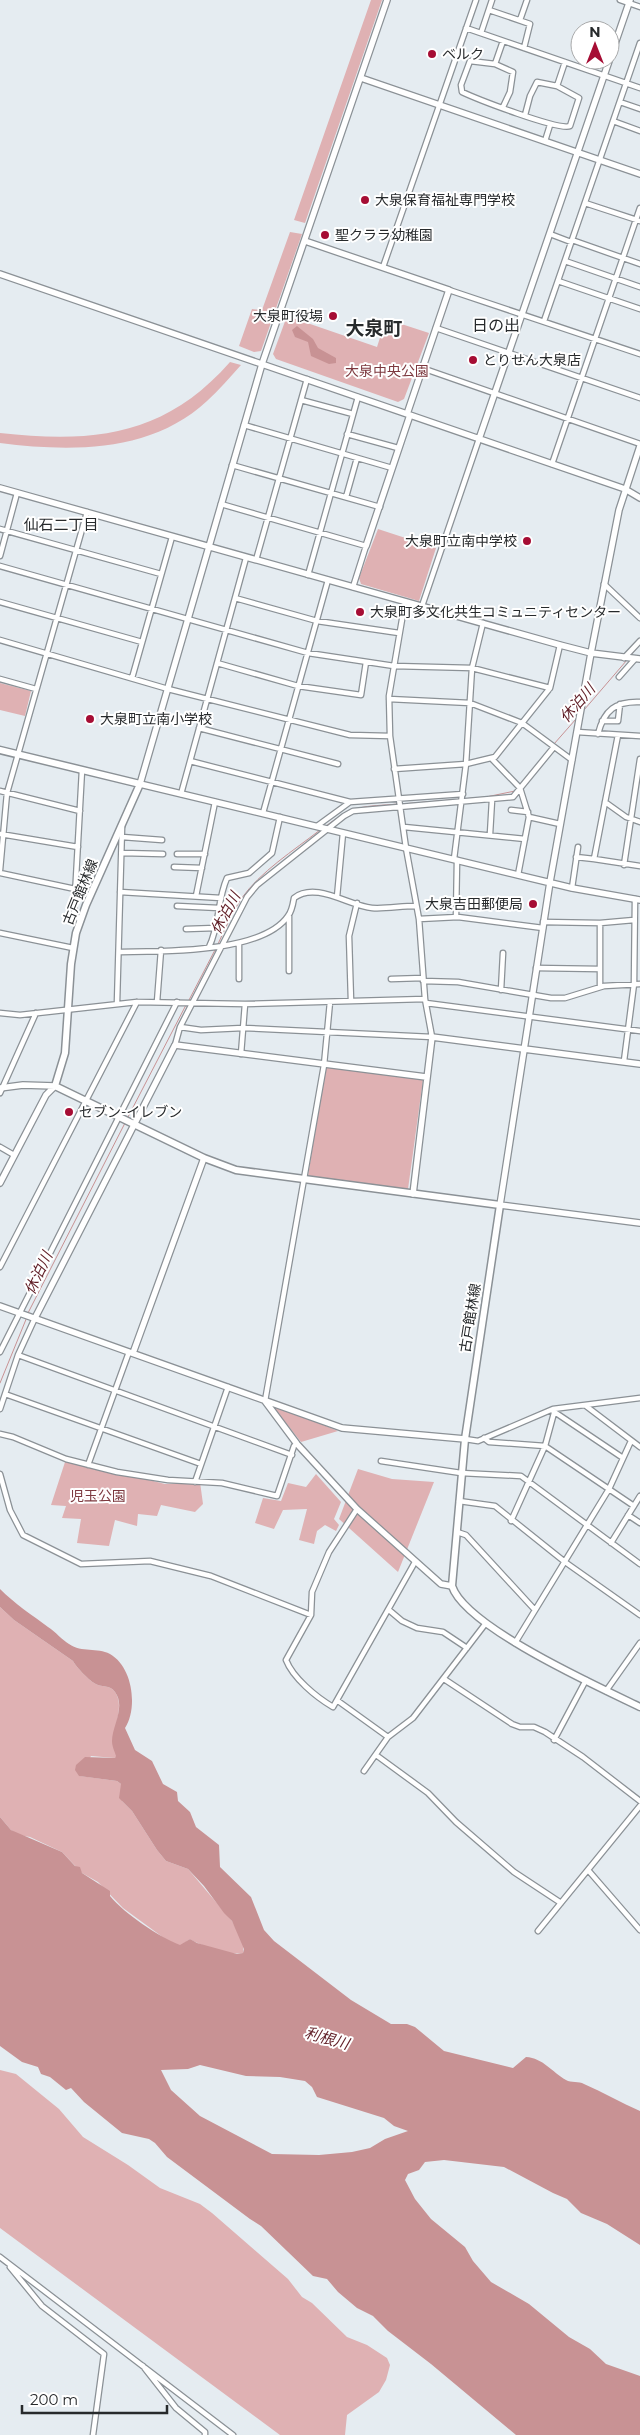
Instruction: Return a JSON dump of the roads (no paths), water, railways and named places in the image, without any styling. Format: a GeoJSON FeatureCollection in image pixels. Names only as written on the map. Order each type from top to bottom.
{"type":"FeatureCollection","features":[{"type":"Feature","properties":{"kind":"main road"},"geometry":{"type":"LineString","coordinates":[[0,750],[140,784]]}},
{"type":"Feature","properties":{"kind":"main road","name":"古戸館林線"},"geometry":{"type":"LineString","coordinates":[[55,1086],[65,1053],[73,948],[80,920],[140,784]]}},
{"type":"Feature","properties":{"kind":"main road"},"geometry":{"type":"LineString","coordinates":[[55,1086],[204,1158],[236,1170],[500,1205]]}},
{"type":"Feature","properties":{"kind":"main road","name":"古戸館林線"},"geometry":{"type":"LineString","coordinates":[[452,1586],[465,1439],[500,1205]]}},
{"type":"Feature","properties":{"kind":"main road"},"geometry":{"type":"LineString","coordinates":[[452,1586],[460,1599],[486,1623],[515,1643],[640,1707]]}},
{"type":"Feature","properties":{"kind":"street"},"geometry":{"type":"LineString","coordinates":[[387,0],[262,364],[140,784],[572,888],[638,900],[634,920],[634,984],[624,1061]]}},
{"type":"Feature","properties":{"kind":"street"},"geometry":{"type":"LineString","coordinates":[[383,267],[476,0]]}},
{"type":"Feature","properties":{"kind":"street"},"geometry":{"type":"LineString","coordinates":[[481,33],[492,0]]}},
{"type":"Feature","properties":{"kind":"street"},"geometry":{"type":"LineString","coordinates":[[520,20],[527,0]]}},
{"type":"Feature","properties":{"kind":"street"},"geometry":{"type":"LineString","coordinates":[[620,0],[640,7]]}},
{"type":"Feature","properties":{"kind":"street"},"geometry":{"type":"LineString","coordinates":[[422,606],[630,2]]}},
{"type":"Feature","properties":{"kind":"street"},"geometry":{"type":"LineString","coordinates":[[489,10],[520,20],[530,26],[524,48]]}},
{"type":"Feature","properties":{"kind":"street"},"geometry":{"type":"LineString","coordinates":[[466,28],[640,88]]}},
{"type":"Feature","properties":{"kind":"street"},"geometry":{"type":"LineString","coordinates":[[495,64],[503,41]]}},
{"type":"Feature","properties":{"kind":"street"},"geometry":{"type":"LineString","coordinates":[[544,321],[640,46]]}},
{"type":"Feature","properties":{"kind":"street"},"geometry":{"type":"LineString","coordinates":[[503,107],[514,74],[495,64],[470,61],[460,90],[482,101],[550,125],[570,126],[578,102],[577,94],[557,86],[537,82],[530,96],[525,115]]}},
{"type":"Feature","properties":{"kind":"street"},"geometry":{"type":"LineString","coordinates":[[557,86],[565,62]]}},
{"type":"Feature","properties":{"kind":"street"},"geometry":{"type":"LineString","coordinates":[[632,65],[640,67]]}},
{"type":"Feature","properties":{"kind":"street"},"geometry":{"type":"LineString","coordinates":[[361,78],[640,174]]}},
{"type":"Feature","properties":{"kind":"street"},"geometry":{"type":"LineString","coordinates":[[620,102],[640,109]]}},
{"type":"Feature","properties":{"kind":"street"},"geometry":{"type":"LineString","coordinates":[[613,121],[640,130]]}},
{"type":"Feature","properties":{"kind":"street"},"geometry":{"type":"LineString","coordinates":[[545,141],[550,125]]}},
{"type":"Feature","properties":{"kind":"street"},"geometry":{"type":"LineString","coordinates":[[585,203],[638,220]]}},
{"type":"Feature","properties":{"kind":"street"},"geometry":{"type":"LineString","coordinates":[[552,464],[623,258],[638,220],[640,208]]}},
{"type":"Feature","properties":{"kind":"street"},"geometry":{"type":"LineString","coordinates":[[550,234],[640,264]]}},
{"type":"Feature","properties":{"kind":"street"},"geometry":{"type":"LineString","coordinates":[[305,241],[640,354]]}},
{"type":"Feature","properties":{"kind":"street"},"geometry":{"type":"LineString","coordinates":[[565,261],[640,287]]}},
{"type":"Feature","properties":{"kind":"street"},"geometry":{"type":"LineString","coordinates":[[0,274],[625,489],[640,498]]}},
{"type":"Feature","properties":{"kind":"street"},"geometry":{"type":"LineString","coordinates":[[558,281],[640,310]]}},
{"type":"Feature","properties":{"kind":"street"},"geometry":{"type":"LineString","coordinates":[[353,587],[422,368],[449,290]]}},
{"type":"Feature","properties":{"kind":"street"},"geometry":{"type":"LineString","coordinates":[[436,328],[640,398]]}},
{"type":"Feature","properties":{"kind":"street"},"geometry":{"type":"LineString","coordinates":[[422,368],[640,445],[638,461],[625,489],[619,510],[591,653],[550,882],[500,1205],[640,1223]]}},
{"type":"Feature","properties":{"kind":"street"},"geometry":{"type":"LineString","coordinates":[[256,560],[307,379]]}},
{"type":"Feature","properties":{"kind":"street"},"geometry":{"type":"LineString","coordinates":[[308,575],[358,397]]}},
{"type":"Feature","properties":{"kind":"street"},"geometry":{"type":"LineString","coordinates":[[301,400],[353,414]]}},
{"type":"Feature","properties":{"kind":"street"},"geometry":{"type":"LineString","coordinates":[[244,424],[392,468]]}},
{"type":"Feature","properties":{"kind":"street"},"geometry":{"type":"LineString","coordinates":[[348,434],[398,448]]}},
{"type":"Feature","properties":{"kind":"street"},"geometry":{"type":"LineString","coordinates":[[346,497],[357,458]]}},
{"type":"Feature","properties":{"kind":"street"},"geometry":{"type":"LineString","coordinates":[[232,465],[380,506]]}},
{"type":"Feature","properties":{"kind":"street"},"geometry":{"type":"LineString","coordinates":[[0,488],[560,645],[591,653],[632,658]]}},
{"type":"Feature","properties":{"kind":"street"},"geometry":{"type":"LineString","coordinates":[[0,556],[17,493]]}},
{"type":"Feature","properties":{"kind":"street"},"geometry":{"type":"LineString","coordinates":[[221,504],[320,531],[366,546]]}},
{"type":"Feature","properties":{"kind":"street"},"geometry":{"type":"LineString","coordinates":[[75,889],[0,872],[2,835],[8,793],[17,754],[68,584],[87,512]]}},
{"type":"Feature","properties":{"kind":"street"},"geometry":{"type":"LineString","coordinates":[[0,529],[161,574]]}},
{"type":"Feature","properties":{"kind":"street"},"geometry":{"type":"LineString","coordinates":[[132,678],[172,537]]}},
{"type":"Feature","properties":{"kind":"street"},"geometry":{"type":"LineString","coordinates":[[181,794],[246,558]]}},
{"type":"Feature","properties":{"kind":"street"},"geometry":{"type":"LineString","coordinates":[[0,566],[308,653],[394,666],[472,668],[550,688]]}},
{"type":"Feature","properties":{"kind":"street"},"geometry":{"type":"LineString","coordinates":[[262,813],[328,580]]}},
{"type":"Feature","properties":{"kind":"street"},"geometry":{"type":"LineString","coordinates":[[604,584],[640,618]]}},
{"type":"Feature","properties":{"kind":"street"},"geometry":{"type":"LineString","coordinates":[[235,598],[317,620],[399,633]]}},
{"type":"Feature","properties":{"kind":"street"},"geometry":{"type":"LineString","coordinates":[[0,602],[142,642]]}},
{"type":"Feature","properties":{"kind":"street"},"geometry":{"type":"LineString","coordinates":[[405,602],[389,699],[390,736],[415,906],[419,919],[425,1001],[432,1037],[413,1194]]}},
{"type":"Feature","properties":{"kind":"street"},"geometry":{"type":"LineString","coordinates":[[456,917],[456,860],[466,764],[472,668],[483,623]]}},
{"type":"Feature","properties":{"kind":"street"},"geometry":{"type":"LineString","coordinates":[[0,640],[168,689],[350,735],[390,736]]}},
{"type":"Feature","properties":{"kind":"street"},"geometry":{"type":"LineString","coordinates":[[619,677],[632,658],[640,641]]}},
{"type":"Feature","properties":{"kind":"street"},"geometry":{"type":"LineString","coordinates":[[394,769],[466,764],[492,759],[550,688],[560,645]]}},
{"type":"Feature","properties":{"kind":"street"},"geometry":{"type":"LineString","coordinates":[[217,663],[298,686],[361,695],[366,662]]}},
{"type":"Feature","properties":{"kind":"street"},"geometry":{"type":"LineString","coordinates":[[0,679],[36,689]]}},
{"type":"Feature","properties":{"kind":"street"},"geometry":{"type":"LineString","coordinates":[[389,699],[470,703],[522,723],[572,760]]}},
{"type":"Feature","properties":{"kind":"street"},"geometry":{"type":"LineString","coordinates":[[598,734],[606,712],[620,704],[640,702]]}},
{"type":"Feature","properties":{"kind":"street"},"geometry":{"type":"LineString","coordinates":[[602,721],[618,721],[620,704]]}},
{"type":"Feature","properties":{"kind":"street"},"geometry":{"type":"LineString","coordinates":[[199,728],[338,764]]}},
{"type":"Feature","properties":{"kind":"street"},"geometry":{"type":"LineString","coordinates":[[577,732],[640,736]]}},
{"type":"Feature","properties":{"kind":"street"},"geometry":{"type":"LineString","coordinates":[[594,860],[618,735]]}},
{"type":"Feature","properties":{"kind":"street"},"geometry":{"type":"LineString","coordinates":[[190,761],[350,802],[400,804],[462,802],[512,797],[552,746]]}},
{"type":"Feature","properties":{"kind":"street"},"geometry":{"type":"LineString","coordinates":[[492,759],[519,787],[529,814],[518,875]]}},
{"type":"Feature","properties":{"kind":"street"},"geometry":{"type":"LineString","coordinates":[[624,864],[640,759]]}},
{"type":"Feature","properties":{"kind":"street"},"geometry":{"type":"LineString","coordinates":[[80,920],[74,914],[82,770]]}},
{"type":"Feature","properties":{"kind":"street"},"geometry":{"type":"LineString","coordinates":[[0,791],[80,811]]}},
{"type":"Feature","properties":{"kind":"street"},"geometry":{"type":"LineString","coordinates":[[323,828],[352,811],[463,795]]}},
{"type":"Feature","properties":{"kind":"street"},"geometry":{"type":"LineString","coordinates":[[490,834],[492,800]]}},
{"type":"Feature","properties":{"kind":"street"},"geometry":{"type":"LineString","coordinates":[[196,896],[215,802]]}},
{"type":"Feature","properties":{"kind":"street"},"geometry":{"type":"LineString","coordinates":[[0,1409],[18,1356],[34,1318],[175,1045],[180,1028],[192,1002],[247,897],[257,885],[350,802]]}},
{"type":"Feature","properties":{"kind":"street"},"geometry":{"type":"LineString","coordinates":[[605,802],[640,822]]}},
{"type":"Feature","properties":{"kind":"street"},"geometry":{"type":"LineString","coordinates":[[510,810],[560,824]]}},
{"type":"Feature","properties":{"kind":"street"},"geometry":{"type":"LineString","coordinates":[[211,947],[220,898],[228,878],[249,873],[272,853],[280,818]]}},
{"type":"Feature","properties":{"kind":"street"},"geometry":{"type":"LineString","coordinates":[[117,1003],[122,824]]}},
{"type":"Feature","properties":{"kind":"street"},"geometry":{"type":"LineString","coordinates":[[404,827],[490,834],[525,839]]}},
{"type":"Feature","properties":{"kind":"street"},"geometry":{"type":"LineString","coordinates":[[337,897],[343,833]]}},
{"type":"Feature","properties":{"kind":"street"},"geometry":{"type":"LineString","coordinates":[[2,835],[78,847]]}},
{"type":"Feature","properties":{"kind":"street"},"geometry":{"type":"LineString","coordinates":[[122,837],[162,840]]}},
{"type":"Feature","properties":{"kind":"street"},"geometry":{"type":"LineString","coordinates":[[572,888],[578,847]]}},
{"type":"Feature","properties":{"kind":"street"},"geometry":{"type":"LineString","coordinates":[[122,853],[163,854]]}},
{"type":"Feature","properties":{"kind":"street"},"geometry":{"type":"LineString","coordinates":[[177,854],[205,854]]}},
{"type":"Feature","properties":{"kind":"street"},"geometry":{"type":"LineString","coordinates":[[576,856],[640,866]]}},
{"type":"Feature","properties":{"kind":"street"},"geometry":{"type":"LineString","coordinates":[[174,867],[202,868]]}},
{"type":"Feature","properties":{"kind":"street"},"geometry":{"type":"LineString","coordinates":[[120,892],[220,898]]}},
{"type":"Feature","properties":{"kind":"street"},"geometry":{"type":"LineString","coordinates":[[289,971],[289,916],[294,898],[300,894],[306,892],[337,897],[371,908],[415,906]]}},
{"type":"Feature","properties":{"kind":"street"},"geometry":{"type":"LineString","coordinates":[[351,1001],[349,936],[357,903]]}},
{"type":"Feature","properties":{"kind":"street"},"geometry":{"type":"LineString","coordinates":[[177,906],[219,908]]}},
{"type":"Feature","properties":{"kind":"street"},"geometry":{"type":"LineString","coordinates":[[119,952],[220,947],[238,943],[262,934],[289,916]]}},
{"type":"Feature","properties":{"kind":"street"},"geometry":{"type":"LineString","coordinates":[[419,919],[456,917],[543,925],[634,920]]}},
{"type":"Feature","properties":{"kind":"street"},"geometry":{"type":"LineString","coordinates":[[600,923],[600,987]]}},
{"type":"Feature","properties":{"kind":"street"},"geometry":{"type":"LineString","coordinates":[[186,929],[216,928]]}},
{"type":"Feature","properties":{"kind":"street"},"geometry":{"type":"LineString","coordinates":[[0,933],[73,948]]}},
{"type":"Feature","properties":{"kind":"street"},"geometry":{"type":"LineString","coordinates":[[634,939],[640,939]]}},
{"type":"Feature","properties":{"kind":"street"},"geometry":{"type":"LineString","coordinates":[[238,943],[239,978]]}},
{"type":"Feature","properties":{"kind":"street"},"geometry":{"type":"LineString","coordinates":[[157,1002],[161,950]]}},
{"type":"Feature","properties":{"kind":"street"},"geometry":{"type":"LineString","coordinates":[[501,990],[503,954]]}},
{"type":"Feature","properties":{"kind":"street"},"geometry":{"type":"LineString","coordinates":[[536,968],[600,970]]}},
{"type":"Feature","properties":{"kind":"street"},"geometry":{"type":"LineString","coordinates":[[391,979],[458,982],[532,996],[565,998],[600,987],[640,984]]}},
{"type":"Feature","properties":{"kind":"street"},"geometry":{"type":"LineString","coordinates":[[632,998],[640,999]]}},
{"type":"Feature","properties":{"kind":"street"},"geometry":{"type":"LineString","coordinates":[[0,1013],[20,1015],[137,1002],[185,1001],[246,1004],[425,1001],[640,1031]]}},
{"type":"Feature","properties":{"kind":"street"},"geometry":{"type":"LineString","coordinates":[[0,1267],[137,1002]]}},
{"type":"Feature","properties":{"kind":"street"},"geometry":{"type":"LineString","coordinates":[[0,1352],[177,1002]]}},
{"type":"Feature","properties":{"kind":"street"},"geometry":{"type":"LineString","coordinates":[[330,1002],[324,1065],[265,1401],[297,1444],[356,1509],[441,1584],[452,1586]]}},
{"type":"Feature","properties":{"kind":"street"},"geometry":{"type":"LineString","coordinates":[[241,1054],[246,1004]]}},
{"type":"Feature","properties":{"kind":"street"},"geometry":{"type":"LineString","coordinates":[[36,1013],[1,1089],[55,1086]]}},
{"type":"Feature","properties":{"kind":"street"},"geometry":{"type":"LineString","coordinates":[[180,1028],[201,1030],[243,1028],[432,1037],[640,1064]]}},
{"type":"Feature","properties":{"kind":"street"},"geometry":{"type":"LineString","coordinates":[[175,1045],[426,1077]]}},
{"type":"Feature","properties":{"kind":"street"},"geometry":{"type":"LineString","coordinates":[[0,1184],[46,1095],[55,1086]]}},
{"type":"Feature","properties":{"kind":"street"},"geometry":{"type":"LineString","coordinates":[[0,1147],[14,1155]]}},
{"type":"Feature","properties":{"kind":"street"},"geometry":{"type":"LineString","coordinates":[[88,1465],[204,1158]]}},
{"type":"Feature","properties":{"kind":"street"},"geometry":{"type":"LineString","coordinates":[[0,1306],[342,1428],[476,1441],[553,1411],[640,1398]]}},
{"type":"Feature","properties":{"kind":"street"},"geometry":{"type":"LineString","coordinates":[[18,1356],[292,1455]]}},
{"type":"Feature","properties":{"kind":"street"},"geometry":{"type":"LineString","coordinates":[[194,1482],[228,1387]]}},
{"type":"Feature","properties":{"kind":"street"},"geometry":{"type":"LineString","coordinates":[[5,1394],[201,1464]]}},
{"type":"Feature","properties":{"kind":"street"},"geometry":{"type":"LineString","coordinates":[[586,1406],[640,1447]]}},
{"type":"Feature","properties":{"kind":"street"},"geometry":{"type":"LineString","coordinates":[[511,1520],[545,1446],[553,1411]]}},
{"type":"Feature","properties":{"kind":"street"},"geometry":{"type":"LineString","coordinates":[[553,1411],[623,1458]]}},
{"type":"Feature","properties":{"kind":"street"},"geometry":{"type":"LineString","coordinates":[[0,1434],[14,1437],[66,1460],[88,1465],[143,1477],[222,1483],[277,1496],[297,1444]]}},
{"type":"Feature","properties":{"kind":"street"},"geometry":{"type":"LineString","coordinates":[[484,1438],[489,1442],[545,1446],[634,1506]]}},
{"type":"Feature","properties":{"kind":"street"},"geometry":{"type":"LineString","coordinates":[[515,1643],[608,1488],[631,1441]]}},
{"type":"Feature","properties":{"kind":"street"},"geometry":{"type":"LineString","coordinates":[[381,1461],[461,1473],[521,1476],[586,1526],[640,1564]]}},
{"type":"Feature","properties":{"kind":"street"},"geometry":{"type":"LineString","coordinates":[[0,1474],[10,1510],[24,1535],[81,1564],[150,1561],[211,1576],[311,1615]]}},
{"type":"Feature","properties":{"kind":"street"},"geometry":{"type":"LineString","coordinates":[[611,1543],[640,1496]]}},
{"type":"Feature","properties":{"kind":"street"},"geometry":{"type":"LineString","coordinates":[[459,1501],[495,1506],[565,1562],[640,1615]]}},
{"type":"Feature","properties":{"kind":"street"},"geometry":{"type":"LineString","coordinates":[[356,1509],[329,1552],[312,1592],[311,1615],[286,1660],[289,1667],[302,1681],[333,1707],[416,1562]]}},
{"type":"Feature","properties":{"kind":"street"},"geometry":{"type":"LineString","coordinates":[[628,1515],[640,1523]]}},
{"type":"Feature","properties":{"kind":"street"},"geometry":{"type":"LineString","coordinates":[[457,1532],[466,1535],[535,1610]]}},
{"type":"Feature","properties":{"kind":"street"},"geometry":{"type":"LineString","coordinates":[[389,1610],[402,1621],[418,1628],[443,1632],[467,1648]]}},
{"type":"Feature","properties":{"kind":"street"},"geometry":{"type":"LineString","coordinates":[[364,1771],[388,1737],[413,1718],[486,1623]]}},
{"type":"Feature","properties":{"kind":"street"},"geometry":{"type":"LineString","coordinates":[[606,1691],[640,1643]]}},
{"type":"Feature","properties":{"kind":"street"},"geometry":{"type":"LineString","coordinates":[[444,1678],[512,1724],[520,1727],[534,1727],[577,1753],[640,1801]]}},
{"type":"Feature","properties":{"kind":"street"},"geometry":{"type":"LineString","coordinates":[[554,1740],[586,1680]]}},
{"type":"Feature","properties":{"kind":"street"},"geometry":{"type":"LineString","coordinates":[[338,1701],[388,1737]]}},
{"type":"Feature","properties":{"kind":"street"},"geometry":{"type":"LineString","coordinates":[[376,1755],[428,1793],[456,1822],[514,1872],[561,1903]]}},
{"type":"Feature","properties":{"kind":"street"},"geometry":{"type":"LineString","coordinates":[[538,1931],[640,1806]]}},
{"type":"Feature","properties":{"kind":"street"},"geometry":{"type":"LineString","coordinates":[[588,1870],[640,1930]]}},
{"type":"Feature","properties":{"kind":"street"},"geometry":{"type":"LineString","coordinates":[[0,2257],[141,2362],[233,2435]]}},
{"type":"Feature","properties":{"kind":"street"},"geometry":{"type":"LineString","coordinates":[[7,2262],[30,2294],[42,2306],[104,2354],[92,2435]]}},
{"type":"Feature","properties":{"kind":"street"},"geometry":{"type":"LineString","coordinates":[[141,2362],[176,2408],[205,2432],[205,2435]]}},
{"type":"Feature","properties":{"kind":"water"},"geometry":{"type":"Polygon","coordinates":[[[297,326],[313,339],[318,348],[336,358],[336,363],[329,364],[311,356],[308,342],[295,337],[292,330],[297,326]]]}},
{"type":"Feature","properties":{"kind":"water","name":"利根川"},"geometry":{"type":"Polygon","coordinates":[[[0,1589],[69,1644],[74,1647],[105,1652],[118,1660],[124,1668],[131,1688],[131,1710],[125,1728],[135,1750],[152,1761],[163,1784],[177,1792],[178,1801],[190,1812],[196,1827],[219,1845],[220,1867],[251,1897],[264,1930],[274,1941],[351,2000],[391,2024],[407,2024],[415,2027],[444,2051],[513,2068],[526,2057],[532,2058],[566,2080],[582,2083],[640,2111],[640,2245],[607,2224],[581,2213],[567,2199],[504,2167],[444,2160],[425,2162],[419,2170],[408,2174],[405,2180],[415,2199],[431,2219],[465,2247],[473,2261],[491,2282],[529,2304],[569,2337],[590,2349],[606,2364],[640,2376],[640,2435],[516,2435],[431,2364],[388,2331],[373,2316],[357,2308],[338,2292],[327,2279],[313,2276],[261,2226],[167,2157],[155,2143],[149,2139],[122,2133],[84,2102],[71,2088],[66,2090],[50,2077],[41,2074],[38,2067],[22,2062],[0,2046],[0,1817],[11,1830],[62,1852],[75,1866],[80,1867],[82,1873],[110,1891],[110,1896],[124,1910],[162,1936],[180,1945],[190,1939],[197,1943],[237,1954],[243,1953],[244,1949],[232,1921],[204,1886],[188,1869],[166,1861],[157,1850],[132,1811],[119,1798],[121,1784],[117,1781],[79,1776],[75,1770],[76,1765],[85,1757],[115,1758],[112,1741],[119,1704],[115,1692],[111,1688],[92,1681],[73,1661],[14,1620],[0,1607],[0,1589]],[[200,2065],[188,2069],[161,2070],[171,2090],[200,2116],[272,2154],[319,2155],[352,2152],[370,2148],[385,2139],[408,2131],[394,2126],[384,2118],[317,2097],[312,2087],[305,2081],[280,2077],[246,2076],[200,2065]]]}},
{"type":"Feature","properties":{"kind":"waterway","name":"休泊川"},"geometry":{"type":"LineString","coordinates":[[631,655],[640,644]]}},
{"type":"Feature","properties":{"kind":"waterway","name":"休泊川"},"geometry":{"type":"LineString","coordinates":[[584,710],[627,660]]}},
{"type":"Feature","properties":{"kind":"waterway","name":"休泊川"},"geometry":{"type":"LineString","coordinates":[[554,744],[576,719]]}},
{"type":"Feature","properties":{"kind":"waterway","name":"休泊川"},"geometry":{"type":"LineString","coordinates":[[402,804],[486,797],[515,791]]}},
{"type":"Feature","properties":{"kind":"waterway","name":"休泊川"},"geometry":{"type":"LineString","coordinates":[[326,826],[352,810],[398,804]]}},
{"type":"Feature","properties":{"kind":"waterway","name":"休泊川"},"geometry":{"type":"LineString","coordinates":[[218,944],[241,899],[249,889],[278,862],[320,830]]}},
{"type":"Feature","properties":{"kind":"waterway","name":"休泊川"},"geometry":{"type":"LineString","coordinates":[[188,1002],[215,950]]}},
{"type":"Feature","properties":{"kind":"waterway","name":"休泊川"},"geometry":{"type":"LineString","coordinates":[[128,1117],[186,1005]]}},
{"type":"Feature","properties":{"kind":"waterway","name":"休泊川"},"geometry":{"type":"LineString","coordinates":[[28,1313],[125,1123]]}},
{"type":"Feature","properties":{"kind":"waterway","name":"休泊川"},"geometry":{"type":"LineString","coordinates":[[0,1383],[27,1317]]}},
{"type":"Feature","properties":{"kind":"place","name":"ベルク"},"geometry":{"type":"Point","coordinates":[432,54]}},
{"type":"Feature","properties":{"kind":"place","name":"大泉保育福祉専門学校"},"geometry":{"type":"Point","coordinates":[365,200]}},
{"type":"Feature","properties":{"kind":"place","name":"聖クララ幼稚園"},"geometry":{"type":"Point","coordinates":[325,235]}},
{"type":"Feature","properties":{"kind":"place","name":"大泉町役場"},"geometry":{"type":"Point","coordinates":[333,316]}},
{"type":"Feature","properties":{"kind":"place","name":"とりせん大泉店"},"geometry":{"type":"Point","coordinates":[473,360]}},
{"type":"Feature","properties":{"kind":"place","name":"大泉町立南中学校"},"geometry":{"type":"Point","coordinates":[527,541]}},
{"type":"Feature","properties":{"kind":"place","name":"大泉町多文化共生コミュニティセンター"},"geometry":{"type":"Point","coordinates":[360,612]}},
{"type":"Feature","properties":{"kind":"place","name":"大泉町立南小学校"},"geometry":{"type":"Point","coordinates":[90,719]}},
{"type":"Feature","properties":{"kind":"place","name":"大泉吉田郵便局"},"geometry":{"type":"Point","coordinates":[533,904]}},
{"type":"Feature","properties":{"kind":"place","name":"セブン-イレブン"},"geometry":{"type":"Point","coordinates":[69,1112]}},
{"type":"Feature","properties":{"kind":"district","name":"日の出"},"geometry":{"type":"Point","coordinates":[496,325]}},
{"type":"Feature","properties":{"kind":"district","name":"大泉町"},"geometry":{"type":"Point","coordinates":[374,328]}},
{"type":"Feature","properties":{"kind":"district","name":"仙石二丁目"},"geometry":{"type":"Point","coordinates":[61,524]}},
{"type":"Feature","properties":{"kind":"park label","name":"大泉中央公園"},"geometry":{"type":"Point","coordinates":[387,371]}},
{"type":"Feature","properties":{"kind":"park label","name":"児玉公園"},"geometry":{"type":"Point","coordinates":[98,1496]}}]}
